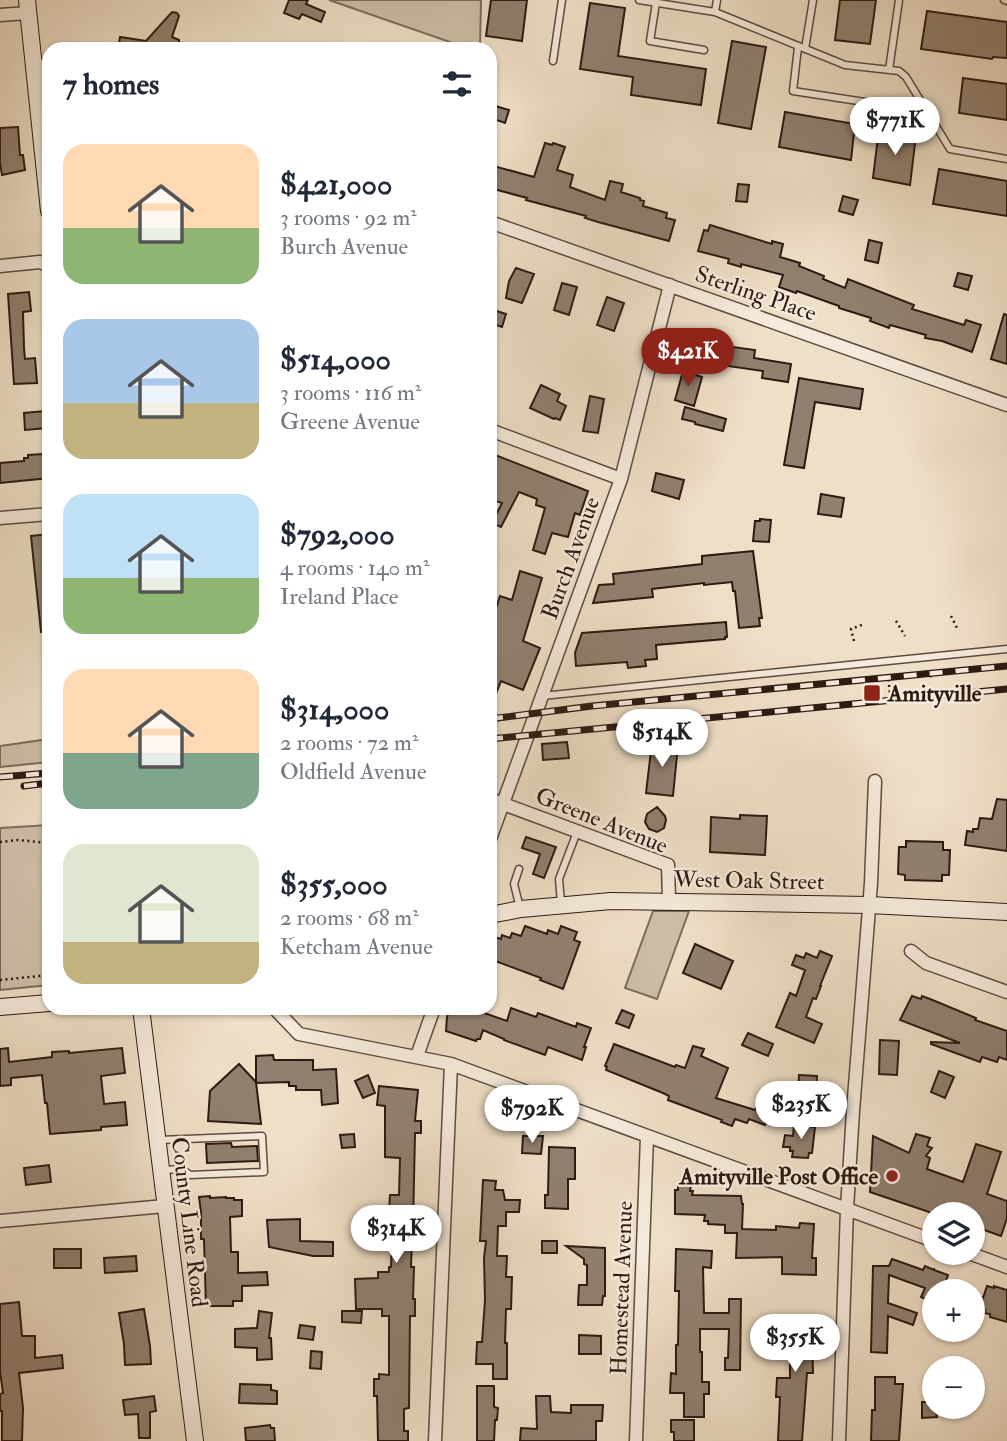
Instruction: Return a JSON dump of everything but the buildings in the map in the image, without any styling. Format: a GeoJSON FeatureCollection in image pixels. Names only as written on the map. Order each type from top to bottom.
{"type":"FeatureCollection","features":[{"type":"Feature","properties":{"kind":"main road"},"geometry":{"type":"LineString","coordinates":[[28,6],[42,66]]}},
{"type":"Feature","properties":{"kind":"main road","name":"West Oak Street"},"geometry":{"type":"LineString","coordinates":[[497,914],[611,901],[869,905],[1007,912]]}},
{"type":"Feature","properties":{"kind":"main road"},"geometry":{"type":"LineString","coordinates":[[0,1007],[42,1004]]}},
{"type":"Feature","properties":{"kind":"main road","name":"County Line Road"},"geometry":{"type":"LineString","coordinates":[[142,1015],[195,1441]]}},
{"type":"Feature","properties":{"kind":"street"},"geometry":{"type":"LineString","coordinates":[[0,15],[28,6]]}},
{"type":"Feature","properties":{"kind":"street","name":"Sterling Place"},"geometry":{"type":"LineString","coordinates":[[497,224],[1007,405]]}},
{"type":"Feature","properties":{"kind":"street"},"geometry":{"type":"LineString","coordinates":[[0,266],[42,263]]}},
{"type":"Feature","properties":{"kind":"street","name":"Burch Avenue"},"geometry":{"type":"LineString","coordinates":[[497,799],[541,696],[621,478],[670,285]]}},
{"type":"Feature","properties":{"kind":"street"},"geometry":{"type":"LineString","coordinates":[[497,433],[621,478]]}},
{"type":"Feature","properties":{"kind":"street"},"geometry":{"type":"LineString","coordinates":[[0,518],[42,515]]}},
{"type":"Feature","properties":{"kind":"street"},"geometry":{"type":"LineString","coordinates":[[839,1441],[847,1209],[869,905],[875,781]]}},
{"type":"Feature","properties":{"kind":"street","name":"Greene Avenue"},"geometry":{"type":"LineString","coordinates":[[497,801],[668,865],[668,901]]}},
{"type":"Feature","properties":{"kind":"street"},"geometry":{"type":"LineString","coordinates":[[911,951],[926,963],[1007,992]]}},
{"type":"Feature","properties":{"kind":"street"},"geometry":{"type":"LineString","coordinates":[[281,1015],[299,1034],[451,1064],[922,1237]]}},
{"type":"Feature","properties":{"kind":"street"},"geometry":{"type":"LineString","coordinates":[[417,1056],[431,1015]]}},
{"type":"Feature","properties":{"kind":"street"},"geometry":{"type":"LineString","coordinates":[[435,1441],[451,1064]]}},
{"type":"Feature","properties":{"kind":"street","name":"Homestead Avenue"},"geometry":{"type":"LineString","coordinates":[[636,1441],[648,1136]]}},
{"type":"Feature","properties":{"kind":"street"},"geometry":{"type":"LineString","coordinates":[[0,1222],[165,1206]]}},
{"type":"Feature","properties":{"kind":"street"},"geometry":{"type":"LineString","coordinates":[[985,1259],[1007,1267]]}},
{"type":"Feature","properties":{"kind":"lane"},"geometry":{"type":"LineString","coordinates":[[553,61],[562,0]]}},
{"type":"Feature","properties":{"kind":"lane"},"geometry":{"type":"LineString","coordinates":[[639,0],[715,12],[845,65],[899,71],[906,76],[950,149],[1007,159]]}},
{"type":"Feature","properties":{"kind":"lane"},"geometry":{"type":"LineString","coordinates":[[715,12],[717,0]]}},
{"type":"Feature","properties":{"kind":"lane"},"geometry":{"type":"LineString","coordinates":[[813,0],[793,91],[891,106]]}},
{"type":"Feature","properties":{"kind":"lane"},"geometry":{"type":"LineString","coordinates":[[889,70],[898,0]]}},
{"type":"Feature","properties":{"kind":"lane"},"geometry":{"type":"LineString","coordinates":[[656,3],[650,41],[704,50]]}},
{"type":"Feature","properties":{"kind":"lane"},"geometry":{"type":"LineString","coordinates":[[541,696],[1007,649]]}},
{"type":"Feature","properties":{"kind":"lane"},"geometry":{"type":"LineString","coordinates":[[562,905],[559,879],[577,832]]}},
{"type":"Feature","properties":{"kind":"lane"},"geometry":{"type":"LineString","coordinates":[[519,869],[514,884],[520,909]]}},
{"type":"Feature","properties":{"kind":"lane"},"geometry":{"type":"LineString","coordinates":[[157,1140],[262,1136],[264,1172],[190,1175],[182,1169],[161,1171]]}},
{"type":"Feature","properties":{"kind":"path"},"geometry":{"type":"LineString","coordinates":[[951,616],[958,630]]}},
{"type":"Feature","properties":{"kind":"path"},"geometry":{"type":"LineString","coordinates":[[896,621],[905,636]]}},
{"type":"Feature","properties":{"kind":"path"},"geometry":{"type":"LineString","coordinates":[[854,641],[851,629],[864,624]]}},
{"type":"Feature","properties":{"kind":"path"},"geometry":{"type":"LineString","coordinates":[[930,670],[931,678]]}},
{"type":"Feature","properties":{"kind":"path"},"geometry":{"type":"LineString","coordinates":[[888,674],[891,706]]}},
{"type":"Feature","properties":{"kind":"path"},"geometry":{"type":"LineString","coordinates":[[932,691],[932,702]]}},
{"type":"Feature","properties":{"kind":"path"},"geometry":{"type":"LineString","coordinates":[[0,842],[18,840],[42,843]]}},
{"type":"Feature","properties":{"kind":"path"},"geometry":{"type":"LineString","coordinates":[[0,980],[42,976]]}},
{"type":"Feature","properties":{"kind":"shaded area"},"geometry":{"type":"Polygon","coordinates":[[[329,0],[481,0],[480,42],[450,42],[329,0]]]}},
{"type":"Feature","properties":{"kind":"shaded area"},"geometry":{"type":"Polygon","coordinates":[[[42,740],[42,763],[0,767],[0,746],[42,740]]]}},
{"type":"Feature","properties":{"kind":"shaded area"},"geometry":{"type":"Polygon","coordinates":[[[42,825],[42,986],[0,990],[0,828],[42,825]]]}},
{"type":"Feature","properties":{"kind":"shaded area"},"geometry":{"type":"Polygon","coordinates":[[[653,911],[689,911],[657,999],[625,988],[653,911]]]}},
{"type":"Feature","properties":{"kind":"railway"},"geometry":{"type":"LineString","coordinates":[[497,718],[592,706],[1007,666]]}},
{"type":"Feature","properties":{"kind":"railway"},"geometry":{"type":"LineString","coordinates":[[497,738],[1007,689]]}},
{"type":"Feature","properties":{"kind":"railway"},"geometry":{"type":"LineString","coordinates":[[0,777],[42,774]]}},
{"type":"Feature","properties":{"kind":"railway"},"geometry":{"type":"LineString","coordinates":[[24,786],[42,784]]}},
{"type":"Feature","properties":{"kind":"place","name":"Amityville"},"geometry":{"type":"Point","coordinates":[872,693]}},
{"type":"Feature","properties":{"kind":"place","name":"Amityville Post Office"},"geometry":{"type":"Point","coordinates":[892,1176]}}]}
